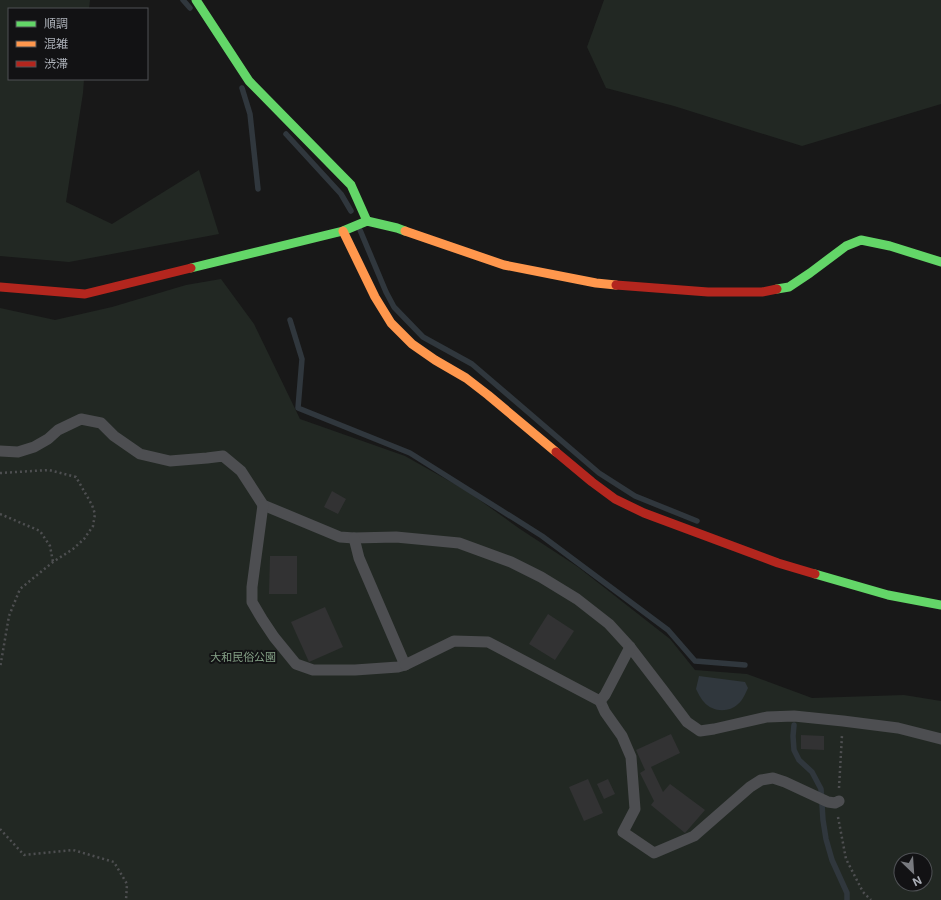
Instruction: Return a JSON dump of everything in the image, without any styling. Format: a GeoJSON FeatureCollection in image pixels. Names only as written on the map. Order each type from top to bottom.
{"type":"FeatureCollection","features":[{"type":"Feature","properties":{"kind":"street"},"geometry":{"type":"LineString","coordinates":[[196,0],[249,81],[350,185],[367,221]]}},
{"type":"Feature","properties":{"kind":"street"},"geometry":{"type":"LineString","coordinates":[[0,287],[85,294],[343,231],[367,221],[397,228],[504,265],[596,283],[708,292],[762,292],[789,287],[846,246],[861,240],[890,246],[941,262]]}},
{"type":"Feature","properties":{"kind":"street"},"geometry":{"type":"LineString","coordinates":[[343,231],[375,297],[391,323],[412,344],[466,378],[592,482],[615,499],[644,513],[778,563],[881,593],[941,605]]}},
{"type":"Feature","properties":{"kind":"lane"},"geometry":{"type":"LineString","coordinates":[[0,452],[18,452],[34,447],[48,439],[58,430],[81,419],[101,423],[114,436],[140,454],[170,461],[223,456],[241,471],[264,505],[340,537],[396,537],[459,543],[511,562],[541,577],[577,599],[609,624],[630,648],[688,722],[700,730],[714,729],[767,717],[794,716],[898,728],[941,738]]}},
{"type":"Feature","properties":{"kind":"lane"},"geometry":{"type":"LineString","coordinates":[[264,505],[252,587],[252,602],[266,625],[296,664],[312,670],[355,670],[398,667],[454,641],[488,642],[600,701],[605,712],[622,736],[631,757],[635,809],[623,832],[654,853],[694,836],[750,787],[762,780],[773,778],[816,796],[833,801]]}},
{"type":"Feature","properties":{"kind":"lane"},"geometry":{"type":"LineString","coordinates":[[354,538],[360,558],[405,665]]}},
{"type":"Feature","properties":{"kind":"lane"},"geometry":{"type":"LineString","coordinates":[[600,701],[605,695],[630,648]]}},
{"type":"Feature","properties":{"kind":"path"},"geometry":{"type":"LineString","coordinates":[[0,472],[49,470],[76,477],[92,505],[95,514],[93,526],[84,539],[20,589],[9,616],[0,668]]}},
{"type":"Feature","properties":{"kind":"path"},"geometry":{"type":"LineString","coordinates":[[0,514],[40,531],[50,546],[53,562]]}},
{"type":"Feature","properties":{"kind":"path"},"geometry":{"type":"LineString","coordinates":[[0,829],[24,855],[73,850],[114,862],[128,884],[126,900]]}},
{"type":"Feature","properties":{"kind":"green space"},"geometry":{"type":"Polygon","coordinates":[[[0,0],[90,0],[89,8],[8,8],[8,80],[84,80],[66,202],[112,224],[199,170],[219,234],[69,262],[0,256],[0,0]]]}},
{"type":"Feature","properties":{"kind":"green space"},"geometry":{"type":"Polygon","coordinates":[[[604,0],[941,0],[941,104],[802,146],[674,106],[606,88],[587,47],[604,0]]]}},
{"type":"Feature","properties":{"kind":"green space","name":"大和民俗公園"},"geometry":{"type":"Polygon","coordinates":[[[221,279],[254,324],[300,419],[405,456],[467,491],[520,529],[578,567],[670,639],[695,670],[747,674],[812,698],[904,695],[941,701],[941,900],[0,900],[0,308],[55,320],[112,307],[186,285],[221,279]]]}},
{"type":"Feature","properties":{"kind":"shaded area"},"geometry":{"type":"Polygon","coordinates":[[[699,676],[745,682],[748,688],[744,697],[734,707],[725,710],[711,708],[704,702],[696,689],[699,676]]]}},
{"type":"Feature","properties":{"kind":"building"},"geometry":{"type":"Polygon","coordinates":[[[332,491],[346,499],[338,514],[324,507],[332,491]]]}},
{"type":"Feature","properties":{"kind":"building"},"geometry":{"type":"Polygon","coordinates":[[[270,556],[297,556],[297,594],[269,594],[270,556]]]}},
{"type":"Feature","properties":{"kind":"building"},"geometry":{"type":"Polygon","coordinates":[[[325,607],[343,647],[309,662],[291,622],[325,607]]]}},
{"type":"Feature","properties":{"kind":"building"},"geometry":{"type":"Polygon","coordinates":[[[548,614],[574,631],[555,660],[529,644],[548,614]]]}},
{"type":"Feature","properties":{"kind":"building"},"geometry":{"type":"Polygon","coordinates":[[[671,734],[680,753],[651,767],[663,792],[670,784],[705,810],[685,833],[651,805],[654,801],[640,773],[645,770],[636,750],[671,734]]]}},
{"type":"Feature","properties":{"kind":"building"},"geometry":{"type":"Polygon","coordinates":[[[801,735],[824,736],[824,750],[801,749],[801,735]]]}},
{"type":"Feature","properties":{"kind":"building"},"geometry":{"type":"Polygon","coordinates":[[[588,779],[603,813],[584,821],[569,787],[588,779]]]}},
{"type":"Feature","properties":{"kind":"building"},"geometry":{"type":"Polygon","coordinates":[[[608,779],[615,794],[604,799],[597,784],[608,779]]]}},
{"type":"Feature","properties":{"kind":"waterway"},"geometry":{"type":"LineString","coordinates":[[183,0],[190,8]]}},
{"type":"Feature","properties":{"kind":"waterway"},"geometry":{"type":"LineString","coordinates":[[242,88],[250,114],[258,189]]}},
{"type":"Feature","properties":{"kind":"waterway"},"geometry":{"type":"LineString","coordinates":[[286,134],[341,194],[351,211]]}},
{"type":"Feature","properties":{"kind":"waterway"},"geometry":{"type":"LineString","coordinates":[[360,230],[386,292],[394,307],[423,337],[472,364],[599,473],[635,496],[697,521]]}},
{"type":"Feature","properties":{"kind":"waterway"},"geometry":{"type":"LineString","coordinates":[[290,320],[302,359],[298,408],[410,453],[542,536],[668,630],[695,661],[745,665]]}},
{"type":"Feature","properties":{"kind":"waterway"},"geometry":{"type":"LineString","coordinates":[[794,725],[794,750],[799,760],[812,772],[821,789],[826,839],[832,860],[847,893],[847,900]]}},
{"type":"Feature","properties":{"kind":"traffic: fast"},"geometry":{"type":"LineString","coordinates":[[196,0],[249,81],[351,185],[367,221]]}},
{"type":"Feature","properties":{"kind":"traffic: fast"},"geometry":{"type":"LineString","coordinates":[[191,268],[343,231],[367,221],[405,231]]}},
{"type":"Feature","properties":{"kind":"traffic: fast"},"geometry":{"type":"LineString","coordinates":[[777,289],[789,287],[846,246],[861,240],[890,246],[941,262]]}},
{"type":"Feature","properties":{"kind":"traffic: fast"},"geometry":{"type":"LineString","coordinates":[[815,574],[888,595],[941,605]]}},
{"type":"Feature","properties":{"kind":"traffic: slow"},"geometry":{"type":"LineString","coordinates":[[343,231],[375,297],[391,323],[412,344],[435,360],[466,378],[556,452]]}},
{"type":"Feature","properties":{"kind":"traffic: slow"},"geometry":{"type":"LineString","coordinates":[[405,231],[504,265],[596,283],[616,285]]}},
{"type":"Feature","properties":{"kind":"traffic: jam"},"geometry":{"type":"LineString","coordinates":[[0,287],[85,294],[191,268]]}},
{"type":"Feature","properties":{"kind":"traffic: jam"},"geometry":{"type":"LineString","coordinates":[[616,285],[708,292],[762,292],[777,289]]}},
{"type":"Feature","properties":{"kind":"traffic: jam"},"geometry":{"type":"LineString","coordinates":[[556,452],[615,499],[644,513],[778,563],[815,574]]}}]}
